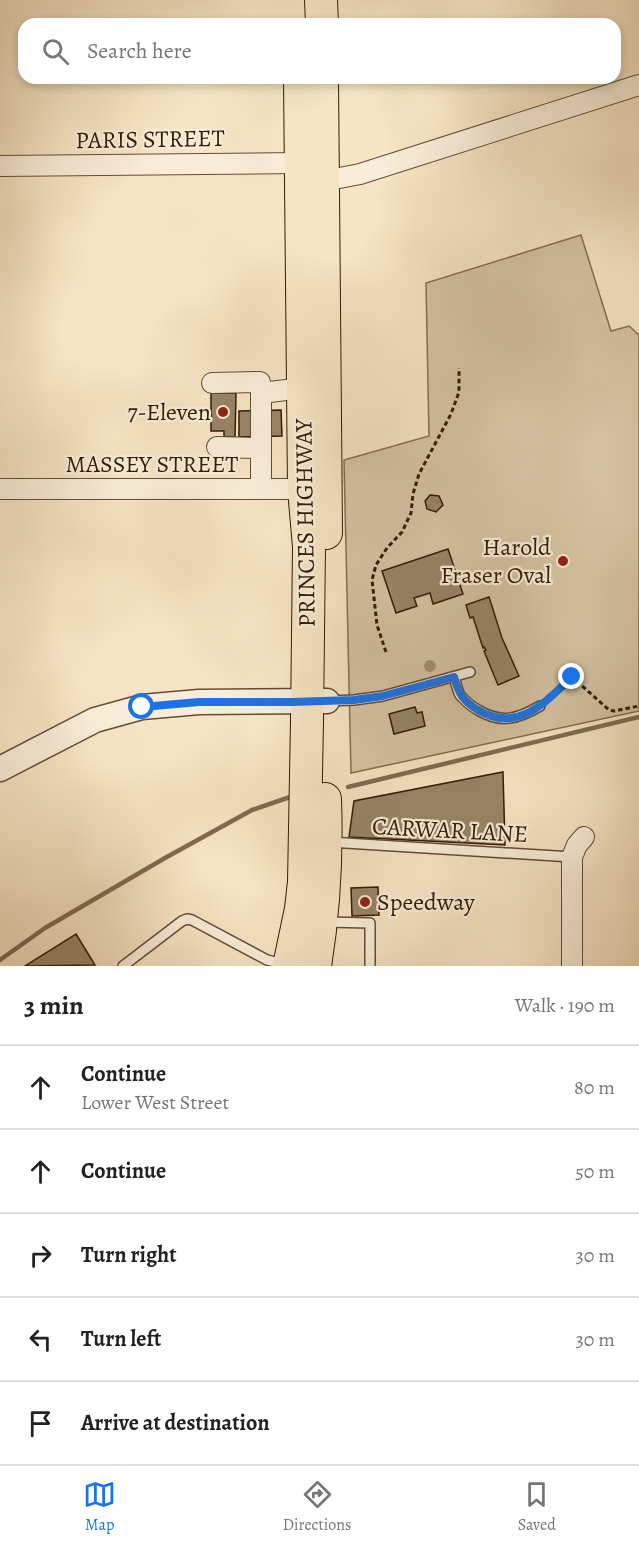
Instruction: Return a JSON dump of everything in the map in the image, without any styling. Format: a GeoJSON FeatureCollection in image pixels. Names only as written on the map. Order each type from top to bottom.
{"type":"FeatureCollection","features":[{"type":"Feature","properties":{"kind":"highway"},"geometry":{"type":"LineString","coordinates":[[299,0],[300,18]]}},
{"type":"Feature","properties":{"kind":"highway"},"geometry":{"type":"LineString","coordinates":[[321,0],[321,18]]}},
{"type":"Feature","properties":{"kind":"highway","name":"PRINCES HIGHWAY"},"geometry":{"type":"LineString","coordinates":[[297,966],[317,701],[312,172],[301,84]]}},
{"type":"Feature","properties":{"kind":"highway","name":"PRINCES HIGHWAY"},"geometry":{"type":"LineString","coordinates":[[297,966],[321,922],[327,842],[304,489],[303,388],[312,172],[321,84]]}},
{"type":"Feature","properties":{"kind":"street","name":"PARIS STREET"},"geometry":{"type":"LineString","coordinates":[[0,166],[360,174],[639,85]]}},
{"type":"Feature","properties":{"kind":"street"},"geometry":{"type":"LineString","coordinates":[[212,383],[260,382],[261,489]]}},
{"type":"Feature","properties":{"kind":"street"},"geometry":{"type":"LineString","coordinates":[[261,393],[303,388]]}},
{"type":"Feature","properties":{"kind":"street"},"geometry":{"type":"LineString","coordinates":[[218,447],[261,448]]}},
{"type":"Feature","properties":{"kind":"street","name":"MASSEY STREET"},"geometry":{"type":"LineString","coordinates":[[0,489],[304,489]]}},
{"type":"Feature","properties":{"kind":"street"},"geometry":{"type":"LineString","coordinates":[[0,769],[96,720],[142,707],[199,702],[317,701]]}},
{"type":"Feature","properties":{"kind":"street"},"geometry":{"type":"LineString","coordinates":[[572,966],[572,856],[584,837]]}},
{"type":"Feature","properties":{"kind":"lane"},"geometry":{"type":"LineString","coordinates":[[317,701],[383,696],[470,672]]}},
{"type":"Feature","properties":{"kind":"lane"},"geometry":{"type":"LineString","coordinates":[[454,677],[459,693],[469,705],[483,713],[508,719],[524,715],[540,706]]}},
{"type":"Feature","properties":{"kind":"lane","name":"CARWAR LANE"},"geometry":{"type":"LineString","coordinates":[[327,842],[572,856]]}},
{"type":"Feature","properties":{"kind":"lane"},"geometry":{"type":"LineString","coordinates":[[123,966],[187,919],[267,960],[297,966]]}},
{"type":"Feature","properties":{"kind":"lane"},"geometry":{"type":"LineString","coordinates":[[321,922],[370,923],[370,966]]}},
{"type":"Feature","properties":{"kind":"path"},"geometry":{"type":"LineString","coordinates":[[386,652],[377,625],[372,580],[376,564],[402,532],[411,513],[413,494],[419,474],[451,414],[459,392],[459,368]]}},
{"type":"Feature","properties":{"kind":"path"},"geometry":{"type":"LineString","coordinates":[[540,706],[575,672]]}},
{"type":"Feature","properties":{"kind":"path"},"geometry":{"type":"LineString","coordinates":[[572,677],[609,710],[639,706]]}},
{"type":"Feature","properties":{"kind":"shaded area"},"geometry":{"type":"Polygon","coordinates":[[[581,235],[611,331],[629,326],[639,335],[639,711],[351,773],[344,460],[429,436],[426,283],[581,235]]]}},
{"type":"Feature","properties":{"kind":"building","name":"7-Eleven"},"geometry":{"type":"Polygon","coordinates":[[[211,393],[236,393],[235,437],[224,437],[224,431],[211,431],[211,393]]]}},
{"type":"Feature","properties":{"kind":"building","name":"7-Eleven"},"geometry":{"type":"Polygon","coordinates":[[[281,410],[282,436],[239,437],[239,411],[281,410]]]}},
{"type":"Feature","properties":{"kind":"building"},"geometry":{"type":"Polygon","coordinates":[[[430,495],[439,496],[443,505],[436,512],[427,509],[425,501],[430,495]]]}},
{"type":"Feature","properties":{"kind":"building"},"geometry":{"type":"Polygon","coordinates":[[[448,549],[463,594],[433,604],[430,593],[414,598],[417,606],[396,613],[382,571],[448,549]]]}},
{"type":"Feature","properties":{"kind":"building"},"geometry":{"type":"Polygon","coordinates":[[[489,597],[502,638],[519,676],[498,685],[473,617],[470,618],[466,605],[489,597]]]}},
{"type":"Feature","properties":{"kind":"building"},"geometry":{"type":"Polygon","coordinates":[[[415,707],[417,713],[422,712],[425,726],[394,734],[389,714],[415,707]]]}},
{"type":"Feature","properties":{"kind":"building"},"geometry":{"type":"Polygon","coordinates":[[[503,772],[505,845],[349,837],[354,801],[503,772]]]}},
{"type":"Feature","properties":{"kind":"building","name":"Speedway"},"geometry":{"type":"Polygon","coordinates":[[[378,887],[379,915],[352,916],[351,888],[378,887]]]}},
{"type":"Feature","properties":{"kind":"building"},"geometry":{"type":"Polygon","coordinates":[[[76,934],[95,965],[25,966],[76,934]]]}},
{"type":"Feature","properties":{"kind":"waterway"},"geometry":{"type":"LineString","coordinates":[[348,787],[639,717]]}},
{"type":"Feature","properties":{"kind":"waterway"},"geometry":{"type":"LineString","coordinates":[[0,960],[45,928],[165,858],[252,810],[290,797]]}},
{"type":"Feature","properties":{"kind":"place","name":"7-Eleven"},"geometry":{"type":"Point","coordinates":[223,412]}},
{"type":"Feature","properties":{"kind":"place","name":"Harold Fraser Oval"},"geometry":{"type":"Point","coordinates":[563,561]}},
{"type":"Feature","properties":{"kind":"place","name":"Speedway"},"geometry":{"type":"Point","coordinates":[365,902]}},
{"type":"Feature","properties":{"kind":"route"},"geometry":{"type":"LineString","coordinates":[[142,707],[199,702],[354,700],[383,696],[454,677],[459,693],[469,705],[483,713],[508,719],[524,715],[540,706],[572,677]]}}]}
